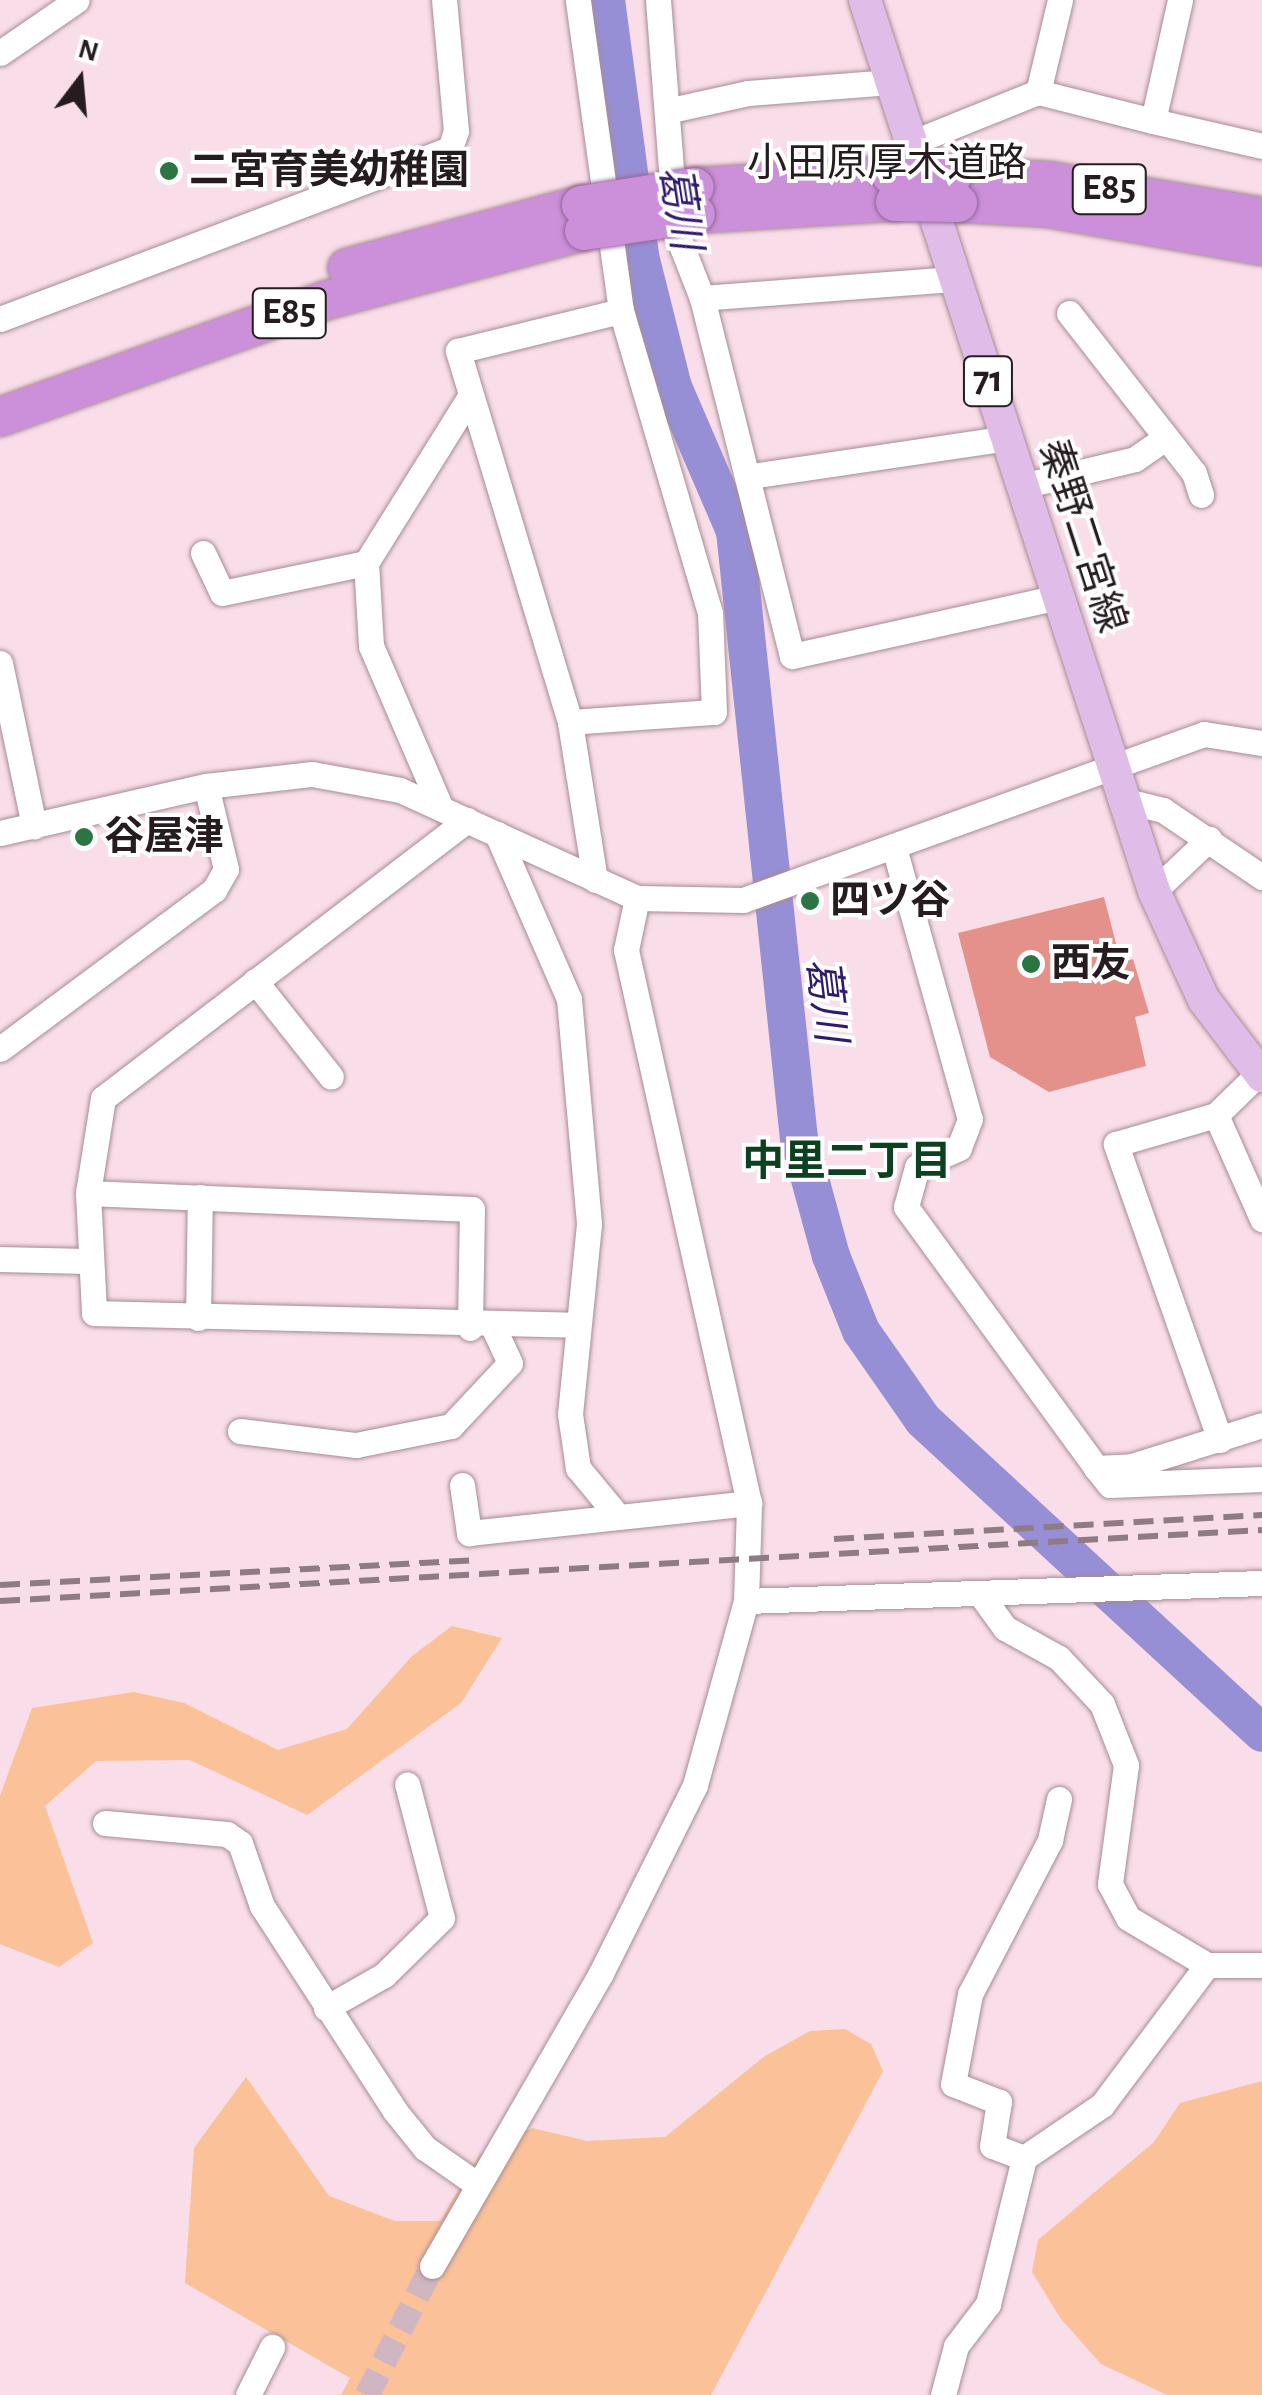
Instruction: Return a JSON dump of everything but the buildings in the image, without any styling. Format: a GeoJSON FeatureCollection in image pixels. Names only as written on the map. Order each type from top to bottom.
{"type":"FeatureCollection","features":[{"type":"Feature","properties":{"kind":"highway","name":"小田原厚木道路"},"geometry":{"type":"LineString","coordinates":[[0,390],[318,276],[583,218],[695,200],[1050,181],[1262,217]]}},
{"type":"Feature","properties":{"kind":"highway","name":"小田原厚木道路"},"geometry":{"type":"LineString","coordinates":[[956,189],[1262,246]]}},
{"type":"Feature","properties":{"kind":"highway","name":"小田原厚木道路"},"geometry":{"type":"LineString","coordinates":[[0,417],[327,300],[583,218]]}},
{"type":"Feature","properties":{"kind":"main road","name":"秦野二宮線"},"geometry":{"type":"LineString","coordinates":[[864,0],[1109,764],[1154,891],[1204,1000],[1261,1074]]}},
{"type":"Feature","properties":{"kind":"street"},"geometry":{"type":"LineString","coordinates":[[0,54],[77,0]]}},
{"type":"Feature","properties":{"kind":"street"},"geometry":{"type":"LineString","coordinates":[[0,319],[450,149],[456,130],[444,0]]}},
{"type":"Feature","properties":{"kind":"street"},"geometry":{"type":"LineString","coordinates":[[570,722],[714,712],[710,613],[621,311],[578,0]]}},
{"type":"Feature","properties":{"kind":"street"},"geometry":{"type":"LineString","coordinates":[[658,0],[672,110],[676,232],[702,298],[751,476],[792,656],[1058,598]]}},
{"type":"Feature","properties":{"kind":"street"},"geometry":{"type":"LineString","coordinates":[[1038,92],[1060,0]]}},
{"type":"Feature","properties":{"kind":"street"},"geometry":{"type":"LineString","coordinates":[[1153,120],[1180,0]]}},
{"type":"Feature","properties":{"kind":"street"},"geometry":{"type":"LineString","coordinates":[[672,110],[748,93],[891,82]]}},
{"type":"Feature","properties":{"kind":"street"},"geometry":{"type":"LineString","coordinates":[[910,143],[1038,92],[1262,146]]}},
{"type":"Feature","properties":{"kind":"street"},"geometry":{"type":"LineString","coordinates":[[702,298],[954,279]]}},
{"type":"Feature","properties":{"kind":"street"},"geometry":{"type":"LineString","coordinates":[[596,880],[570,722],[458,351],[621,311]]}},
{"type":"Feature","properties":{"kind":"street"},"geometry":{"type":"LineString","coordinates":[[1069,313],[1166,437],[1201,495]]}},
{"type":"Feature","properties":{"kind":"street"},"geometry":{"type":"LineString","coordinates":[[440,806],[371,646],[366,563],[470,398]]}},
{"type":"Feature","properties":{"kind":"street"},"geometry":{"type":"LineString","coordinates":[[1022,486],[1135,459],[1166,437]]}},
{"type":"Feature","properties":{"kind":"street"},"geometry":{"type":"LineString","coordinates":[[751,476],[1007,438]]}},
{"type":"Feature","properties":{"kind":"street"},"geometry":{"type":"LineString","coordinates":[[203,553],[222,593],[366,563]]}},
{"type":"Feature","properties":{"kind":"street"},"geometry":{"type":"LineString","coordinates":[[0,663],[7,728],[34,826]]}},
{"type":"Feature","properties":{"kind":"street"},"geometry":{"type":"LineString","coordinates":[[0,832],[206,786],[312,774],[440,806],[636,898],[743,900],[895,851],[1109,764],[1204,734],[1262,743]]}},
{"type":"Feature","properties":{"kind":"street"},"geometry":{"type":"LineString","coordinates":[[0,1049],[214,890],[226,869],[206,786]]}},
{"type":"Feature","properties":{"kind":"street"},"geometry":{"type":"LineString","coordinates":[[1122,800],[1162,810],[1262,877]]}},
{"type":"Feature","properties":{"kind":"street"},"geometry":{"type":"LineString","coordinates":[[467,820],[104,1098],[88,1193],[86,1261],[94,1313],[482,1327],[572,1326]]}},
{"type":"Feature","properties":{"kind":"street"},"geometry":{"type":"LineString","coordinates":[[497,834],[559,973],[576,1042],[589,1224],[572,1326],[578,1468],[616,1514]]}},
{"type":"Feature","properties":{"kind":"street"},"geometry":{"type":"LineString","coordinates":[[1154,891],[1209,839]]}},
{"type":"Feature","properties":{"kind":"street"},"geometry":{"type":"LineString","coordinates":[[895,851],[970,1119],[959,1148],[917,1167],[906,1207],[1110,1485],[1262,1478]]}},
{"type":"Feature","properties":{"kind":"street"},"geometry":{"type":"LineString","coordinates":[[432,2266],[475,2183],[601,1973],[695,1785],[746,1600],[749,1503],[626,950],[636,898]]}},
{"type":"Feature","properties":{"kind":"street"},"geometry":{"type":"LineString","coordinates":[[255,981],[331,1077]]}},
{"type":"Feature","properties":{"kind":"street"},"geometry":{"type":"LineString","coordinates":[[1220,1440],[1116,1144],[1216,1115],[1261,1074]]}},
{"type":"Feature","properties":{"kind":"street"},"geometry":{"type":"LineString","coordinates":[[1216,1115],[1262,1219]]}},
{"type":"Feature","properties":{"kind":"street"},"geometry":{"type":"LineString","coordinates":[[88,1193],[472,1209],[482,1327],[510,1363],[451,1426],[356,1445],[240,1431]]}},
{"type":"Feature","properties":{"kind":"street"},"geometry":{"type":"LineString","coordinates":[[198,1318],[200,1198]]}},
{"type":"Feature","properties":{"kind":"street"},"geometry":{"type":"LineString","coordinates":[[0,1259],[86,1261]]}},
{"type":"Feature","properties":{"kind":"street"},"geometry":{"type":"LineString","coordinates":[[1096,1468],[1220,1440],[1262,1425]]}},
{"type":"Feature","properties":{"kind":"street"},"geometry":{"type":"LineString","coordinates":[[462,1485],[469,1533],[616,1514],[749,1503]]}},
{"type":"Feature","properties":{"kind":"street"},"geometry":{"type":"LineString","coordinates":[[746,1600],[1075,1592],[1262,1582]]}},
{"type":"Feature","properties":{"kind":"street"},"geometry":{"type":"LineString","coordinates":[[981,1595],[1005,1628],[1059,1658],[1102,1704],[1126,1765],[1110,1884],[1128,1918],[1207,1965],[1262,1965]]}},
{"type":"Feature","properties":{"kind":"street"},"geometry":{"type":"LineString","coordinates":[[326,2008],[384,1975],[442,1918],[407,1784]]}},
{"type":"Feature","properties":{"kind":"street"},"geometry":{"type":"LineString","coordinates":[[1024,2158],[992,2146],[999,2102],[953,2084],[970,1994],[1050,1840],[1060,1799]]}},
{"type":"Feature","properties":{"kind":"street"},"geometry":{"type":"LineString","coordinates":[[105,1823],[227,1834],[240,1843],[262,1906],[326,2008],[425,2148],[475,2183]]}},
{"type":"Feature","properties":{"kind":"street"},"geometry":{"type":"LineString","coordinates":[[943,2395],[956,2346],[988,2304],[1024,2158],[1102,2105],[1207,1965]]}},
{"type":"Feature","properties":{"kind":"street"},"geometry":{"type":"LineString","coordinates":[[248,2395],[272,2347]]}},
{"type":"Feature","properties":{"kind":"shaded area"},"geometry":{"type":"Polygon","coordinates":[[[452,1626],[502,1638],[461,1703],[307,1815],[190,1760],[96,1761],[45,1806],[93,1943],[59,1967],[0,1944],[0,1796],[32,1708],[134,1692],[184,1703],[278,1750],[347,1729],[412,1656],[452,1626]]]}},
{"type":"Feature","properties":{"kind":"shaded area"},"geometry":{"type":"Polygon","coordinates":[[[845,2029],[871,2044],[883,2071],[711,2395],[341,2395],[350,2378],[185,2283],[194,2148],[246,2077],[329,2196],[395,2221],[440,2221],[480,2154],[532,2128],[587,2141],[665,2137],[765,2056],[810,2031],[845,2029]]]}},
{"type":"Feature","properties":{"kind":"shaded area"},"geometry":{"type":"Polygon","coordinates":[[[1262,2081],[1262,2395],[1167,2395],[1101,2364],[1061,2319],[1032,2272],[1038,2240],[1154,2142],[1180,2103],[1262,2081]]]}},
{"type":"Feature","properties":{"kind":"waterway","name":"葛川"},"geometry":{"type":"LineString","coordinates":[[606,0],[640,256],[673,387],[735,531],[799,1139],[831,1256],[861,1331],[923,1420],[1262,1733]]}},
{"type":"Feature","properties":{"kind":"tunnel"},"geometry":{"type":"LineString","coordinates":[[367,2395],[432,2266]]}},
{"type":"Feature","properties":{"kind":"railway"},"geometry":{"type":"LineString","coordinates":[[834,1539],[1262,1515]]}},
{"type":"Feature","properties":{"kind":"railway"},"geometry":{"type":"LineString","coordinates":[[0,1601],[1262,1530]]}},
{"type":"Feature","properties":{"kind":"railway"},"geometry":{"type":"LineString","coordinates":[[0,1585],[474,1560]]}},
{"type":"Feature","properties":{"kind":"place","name":"二宮育美幼稚園"},"geometry":{"type":"Point","coordinates":[169,171]}},
{"type":"Feature","properties":{"kind":"place","name":"谷屋津"},"geometry":{"type":"Point","coordinates":[84,837]}},
{"type":"Feature","properties":{"kind":"place","name":"四ツ谷"},"geometry":{"type":"Point","coordinates":[810,901]}},
{"type":"Feature","properties":{"kind":"place","name":"西友"},"geometry":{"type":"Point","coordinates":[1031,964]}},
{"type":"Feature","properties":{"kind":"district","name":"中里二丁目"},"geometry":{"type":"Point","coordinates":[847,1162]}}]}
